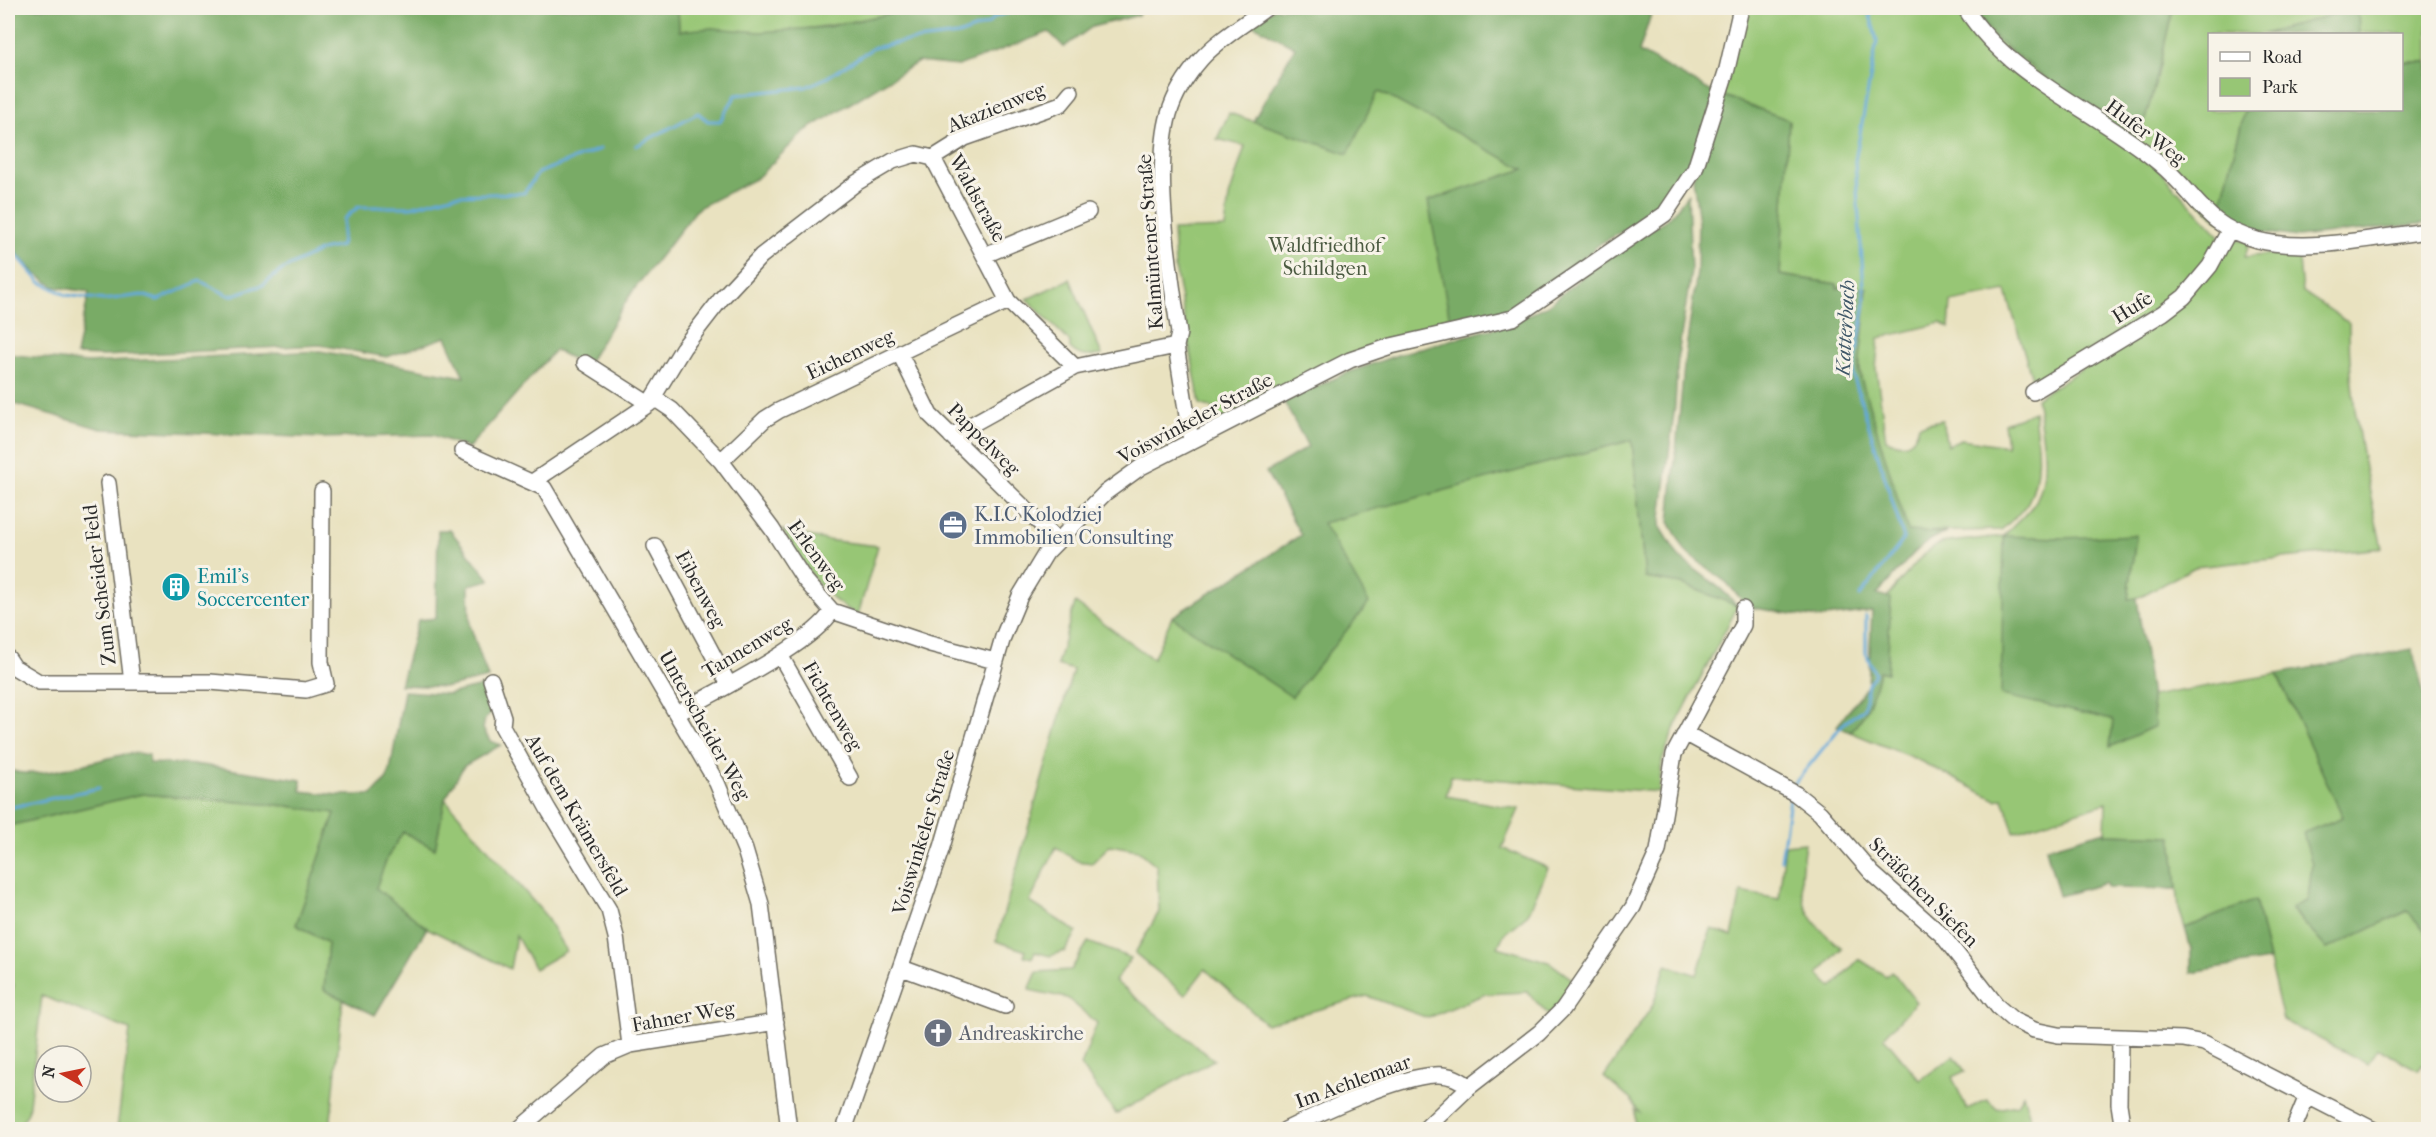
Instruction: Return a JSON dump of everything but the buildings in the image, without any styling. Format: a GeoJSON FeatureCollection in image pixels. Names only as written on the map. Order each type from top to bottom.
{"type":"FeatureCollection","features":[{"type":"Feature","properties":{"kind":"street","name":"Kalmüntener Straße"},"geometry":{"type":"LineString","coordinates":[[1191,441],[1176,346],[1179,333],[1170,273],[1165,139],[1177,93],[1201,58],[1266,8]]}},
{"type":"Feature","properties":{"kind":"street","name":"Voiswinkeler Straße"},"geometry":{"type":"LineString","coordinates":[[844,1130],[942,847],[995,661],[1020,596],[1057,540],[1127,475],[1350,360],[1391,346],[1513,318],[1665,214],[1695,169],[1726,69],[1741,8]]}},
{"type":"Feature","properties":{"kind":"street","name":"Hufer Weg"},"geometry":{"type":"LineString","coordinates":[[1965,8],[1997,47],[2026,72],[2160,163],[2214,221],[2229,231],[2285,246],[2428,231]]}},
{"type":"Feature","properties":{"kind":"street","name":"Akazienweg"},"geometry":{"type":"LineString","coordinates":[[933,158],[965,138],[1061,104],[1071,92]]}},
{"type":"Feature","properties":{"kind":"street","name":"Waldstraße"},"geometry":{"type":"LineString","coordinates":[[534,481],[651,401],[683,348],[722,299],[761,256],[856,183],[893,161],[916,154],[933,158],[1008,301],[1075,367]]}},
{"type":"Feature","properties":{"kind":"street"},"geometry":{"type":"LineString","coordinates":[[985,255],[1088,212]]}},
{"type":"Feature","properties":{"kind":"street","name":"Hufe"},"geometry":{"type":"LineString","coordinates":[[2033,392],[2163,313],[2184,297],[2210,266],[2229,231]]}},
{"type":"Feature","properties":{"kind":"street","name":"Eichenweg"},"geometry":{"type":"LineString","coordinates":[[721,461],[765,419],[1008,301]]}},
{"type":"Feature","properties":{"kind":"street"},"geometry":{"type":"LineString","coordinates":[[951,436],[1075,367],[1176,346]]}},
{"type":"Feature","properties":{"kind":"street","name":"Pappelweg"},"geometry":{"type":"LineString","coordinates":[[900,354],[930,415],[1057,540]]}},
{"type":"Feature","properties":{"kind":"street"},"geometry":{"type":"LineString","coordinates":[[585,363],[651,401]]}},
{"type":"Feature","properties":{"kind":"street","name":"Erlenweg"},"geometry":{"type":"LineString","coordinates":[[651,401],[672,410],[721,461],[772,529],[804,579],[832,611],[919,640],[995,661]]}},
{"type":"Feature","properties":{"kind":"street","name":"Unterscheider Weg"},"geometry":{"type":"LineString","coordinates":[[462,452],[534,481],[544,488],[717,783],[746,850],[761,904],[789,1130]]}},
{"type":"Feature","properties":{"kind":"street","name":"Zum Scheider Feld"},"geometry":{"type":"LineString","coordinates":[[108,483],[132,682]]}},
{"type":"Feature","properties":{"kind":"street","name":"Zum Scheider Feld"},"geometry":{"type":"LineString","coordinates":[[8,658],[14,667],[39,682],[210,682],[306,690],[326,684],[321,662],[322,491]]}},
{"type":"Feature","properties":{"kind":"street","name":"Eibenweg"},"geometry":{"type":"LineString","coordinates":[[655,546],[728,683]]}},
{"type":"Feature","properties":{"kind":"street"},"geometry":{"type":"LineString","coordinates":[[1424,1130],[1468,1088],[1539,1033],[1563,1009],[1633,907],[1658,851],[1669,771],[1674,754],[1743,625],[1743,609]]}},
{"type":"Feature","properties":{"kind":"street","name":"Tannenweg"},"geometry":{"type":"LineString","coordinates":[[677,714],[780,655],[825,623],[832,611]]}},
{"type":"Feature","properties":{"kind":"street","name":"Fichtenweg"},"geometry":{"type":"LineString","coordinates":[[780,655],[850,778]]}},
{"type":"Feature","properties":{"kind":"street","name":"Auf dem Krämersfeld"},"geometry":{"type":"LineString","coordinates":[[491,680],[503,717],[502,726],[548,809],[609,910],[616,937],[630,1045]]}},
{"type":"Feature","properties":{"kind":"street","name":"Sträßchen Siefen"},"geometry":{"type":"LineString","coordinates":[[1685,733],[1796,794],[1820,813],[1872,873],[1942,934],[1998,1007],[2013,1020],[2044,1033],[2183,1039],[2204,1043],[2374,1130]]}},
{"type":"Feature","properties":{"kind":"street"},"geometry":{"type":"LineString","coordinates":[[902,968],[1005,1006]]}},
{"type":"Feature","properties":{"kind":"street","name":"Fahner Weg"},"geometry":{"type":"LineString","coordinates":[[518,1130],[604,1056],[630,1045],[776,1022]]}},
{"type":"Feature","properties":{"kind":"street"},"geometry":{"type":"LineString","coordinates":[[2120,1037],[2119,1104],[2123,1130]]}},
{"type":"Feature","properties":{"kind":"street","name":"Im Aehlemaar"},"geometry":{"type":"LineString","coordinates":[[1285,1130],[1343,1104],[1418,1078],[1434,1075],[1454,1077],[1468,1088]]}},
{"type":"Feature","properties":{"kind":"street"},"geometry":{"type":"LineString","coordinates":[[2293,1130],[2307,1096]]}},
{"type":"Feature","properties":{"kind":"green space"},"geometry":{"type":"Polygon","coordinates":[[[8,8],[678,8],[679,31],[712,28],[760,32],[827,27],[916,8],[1141,8],[1138,15],[1092,27],[1064,47],[1049,32],[958,66],[918,62],[805,131],[757,178],[698,208],[632,292],[586,366],[555,350],[468,448],[433,435],[322,438],[101,429],[8,402],[8,354],[87,363],[320,351],[464,377],[446,337],[387,357],[320,345],[104,356],[76,355],[89,292],[55,287],[35,273],[8,244],[8,8]]]}},
{"type":"Feature","properties":{"kind":"green space"},"geometry":{"type":"Polygon","coordinates":[[[678,8],[916,8],[820,27],[751,32],[679,31],[678,8]]]}},
{"type":"Feature","properties":{"kind":"green space"},"geometry":{"type":"Polygon","coordinates":[[[1275,8],[1653,8],[1639,52],[1716,94],[1688,176],[1667,207],[1601,243],[1540,294],[1505,313],[1451,326],[1428,201],[1524,169],[1378,91],[1348,154],[1253,121],[1295,47],[1252,24],[1275,8]]]}},
{"type":"Feature","properties":{"kind":"green space"},"geometry":{"type":"Polygon","coordinates":[[[1745,8],[1964,8],[2152,163],[2220,236],[2219,244],[2180,296],[2034,385],[2006,291],[1951,302],[1949,328],[1941,323],[1879,338],[1876,368],[1886,440],[1907,443],[1915,437],[1919,425],[1942,420],[1947,445],[1961,439],[2007,446],[2004,423],[2034,412],[2038,456],[2033,490],[2024,508],[2001,530],[1908,532],[1862,384],[1859,361],[1837,284],[1780,275],[1789,120],[1721,95],[1745,8]]]}},
{"type":"Feature","properties":{"kind":"green space"},"geometry":{"type":"Polygon","coordinates":[[[1972,8],[2173,8],[2138,144],[2075,100],[1998,41],[1972,8]]]}},
{"type":"Feature","properties":{"kind":"green space"},"geometry":{"type":"Polygon","coordinates":[[[2173,8],[2356,8],[2268,33],[2208,33],[2208,111],[2245,111],[2217,219],[2138,144],[2173,8]]]}},
{"type":"Feature","properties":{"kind":"green space"},"geometry":{"type":"Polygon","coordinates":[[[2358,8],[2428,8],[2428,62],[2403,62],[2403,33],[2357,33],[2358,8]]]}},
{"type":"Feature","properties":{"kind":"green space"},"geometry":{"type":"Polygon","coordinates":[[[2358,8],[2359,33],[2268,33],[2358,8]]]}},
{"type":"Feature","properties":{"kind":"green space"},"geometry":{"type":"Polygon","coordinates":[[[2403,62],[2428,62],[2428,223],[2297,237],[2247,230],[2217,219],[2245,111],[2403,111],[2403,62]]]}},
{"type":"Feature","properties":{"kind":"green space","name":"Waldfriedhof Schildgen"},"geometry":{"type":"Polygon","coordinates":[[[1378,91],[1525,169],[1451,326],[1220,420],[1213,408],[1200,404],[1175,267],[1173,230],[1225,228],[1229,197],[1245,146],[1217,139],[1229,113],[1348,153],[1378,91]]]}},
{"type":"Feature","properties":{"kind":"green space"},"geometry":{"type":"Polygon","coordinates":[[[1721,95],[1789,120],[1780,275],[1837,284],[1837,288],[1867,288],[1859,372],[1908,531],[1947,533],[1936,537],[1917,550],[1877,594],[1891,598],[1887,673],[1879,671],[1869,704],[1850,732],[1837,726],[1868,685],[1872,611],[1818,618],[1748,607],[1727,583],[1686,552],[1669,522],[1685,356],[1697,272],[1698,215],[1693,178],[1721,95]]]}},
{"type":"Feature","properties":{"kind":"green space"},"geometry":{"type":"Polygon","coordinates":[[[1688,194],[1691,272],[1678,356],[1675,405],[1660,526],[1679,557],[1721,589],[1738,606],[1682,584],[1645,578],[1632,440],[1323,523],[1369,603],[1292,697],[1172,617],[1301,535],[1266,472],[1308,447],[1284,402],[1344,374],[1406,352],[1510,324],[1548,305],[1611,253],[1669,218],[1688,194]]]}},
{"type":"Feature","properties":{"kind":"green space"},"geometry":{"type":"Polygon","coordinates":[[[2232,240],[2250,241],[2245,257],[2298,251],[2302,291],[2349,323],[2351,380],[2355,408],[2364,465],[2382,548],[2195,567],[2137,598],[2128,600],[2136,535],[2110,746],[2155,726],[2151,696],[2277,674],[2343,817],[2312,864],[2308,900],[2291,909],[2327,948],[2408,911],[2428,934],[2428,1068],[2422,1064],[2418,1070],[2377,1048],[2368,1064],[2283,1020],[2255,901],[2185,928],[2179,909],[2172,836],[2105,834],[2106,803],[2014,832],[2003,798],[1996,800],[1916,759],[1850,732],[1869,704],[1879,671],[1886,673],[1890,598],[1887,597],[1921,557],[1940,543],[2004,536],[2036,501],[2043,477],[2044,450],[2036,398],[2156,321],[2232,240]]]}},
{"type":"Feature","properties":{"kind":"green space"},"geometry":{"type":"Polygon","coordinates":[[[1070,279],[1102,355],[1078,354],[1070,348],[1070,342],[1027,299],[1070,279]]]}},
{"type":"Feature","properties":{"kind":"green space"},"geometry":{"type":"Polygon","coordinates":[[[1632,440],[1645,578],[1682,584],[1738,606],[1674,729],[1662,761],[1659,792],[1451,776],[1446,796],[1519,809],[1502,848],[1548,868],[1528,914],[1504,934],[1498,947],[1549,962],[1576,982],[1549,1015],[1527,992],[1485,994],[1428,1018],[1367,996],[1266,1024],[1205,969],[1185,995],[1135,953],[1159,912],[1157,866],[1138,850],[1110,845],[1092,863],[1077,861],[1056,847],[1030,902],[1077,932],[1065,951],[1050,956],[1035,952],[1032,958],[1024,956],[1026,951],[996,941],[1073,670],[1057,665],[1075,603],[1153,659],[1172,617],[1292,696],[1322,523],[1632,440]]]}},
{"type":"Feature","properties":{"kind":"green space"},"geometry":{"type":"Polygon","coordinates":[[[438,530],[450,530],[490,580],[469,585],[470,625],[488,678],[448,687],[400,685],[418,620],[436,618],[438,530]]]}},
{"type":"Feature","properties":{"kind":"green space"},"geometry":{"type":"Polygon","coordinates":[[[782,530],[826,540],[878,546],[858,615],[845,608],[823,589],[782,530]]]}},
{"type":"Feature","properties":{"kind":"green space"},"geometry":{"type":"Polygon","coordinates":[[[2136,535],[2128,599],[2137,598],[2155,726],[2110,747],[2113,720],[2001,695],[2004,536],[2062,538],[2136,535]]]}},
{"type":"Feature","properties":{"kind":"green space"},"geometry":{"type":"Polygon","coordinates":[[[2412,649],[2428,710],[2428,934],[2407,911],[2327,949],[2291,908],[2308,900],[2312,864],[2303,833],[2343,817],[2277,674],[2412,649]]]}},
{"type":"Feature","properties":{"kind":"green space"},"geometry":{"type":"Polygon","coordinates":[[[490,684],[494,710],[485,719],[483,729],[490,741],[501,745],[464,766],[445,799],[435,849],[403,832],[387,858],[376,888],[427,928],[375,1015],[324,990],[328,943],[296,925],[335,813],[288,806],[142,794],[8,826],[8,769],[19,773],[49,772],[132,753],[149,755],[149,763],[202,765],[301,780],[301,791],[338,795],[372,795],[386,780],[390,771],[404,691],[449,694],[490,684]]]}},
{"type":"Feature","properties":{"kind":"green space"},"geometry":{"type":"Polygon","coordinates":[[[142,794],[288,806],[336,813],[296,925],[328,943],[324,990],[343,999],[330,1129],[117,1129],[130,1030],[42,996],[36,1044],[33,1044],[33,1071],[28,1113],[17,1128],[10,1129],[8,1127],[8,1003],[14,985],[8,983],[8,826],[142,794]]]}},
{"type":"Feature","properties":{"kind":"green space"},"geometry":{"type":"Polygon","coordinates":[[[445,799],[545,915],[566,951],[535,969],[516,936],[510,969],[427,928],[375,888],[387,858],[403,831],[435,848],[445,799]]]}},
{"type":"Feature","properties":{"kind":"green space"},"geometry":{"type":"Polygon","coordinates":[[[2105,831],[2105,834],[2172,836],[2177,889],[2107,888],[2106,883],[2059,896],[2046,848],[2105,831]]]}},
{"type":"Feature","properties":{"kind":"green space"},"geometry":{"type":"Polygon","coordinates":[[[1805,843],[1801,876],[1804,903],[1817,925],[1842,948],[1818,974],[1832,988],[1859,959],[1886,976],[1892,971],[1916,1002],[1884,1037],[1920,1080],[1954,1056],[1965,1071],[1952,1077],[1967,1109],[1987,1100],[1997,1109],[2017,1105],[2023,1094],[2032,1124],[1987,1130],[1635,1129],[1635,1110],[1639,1112],[1631,1100],[1604,1077],[1653,1005],[1666,965],[1697,975],[1711,929],[1732,936],[1741,892],[1779,899],[1785,845],[1805,843]]]}},
{"type":"Feature","properties":{"kind":"green space"},"geometry":{"type":"Polygon","coordinates":[[[2255,900],[2269,960],[2191,973],[2191,949],[2185,928],[2255,900]]]}},
{"type":"Feature","properties":{"kind":"green space"},"geometry":{"type":"Polygon","coordinates":[[[1088,942],[1131,958],[1115,981],[1214,1060],[1116,1114],[1081,1066],[1097,1023],[1067,998],[1029,990],[1037,972],[1071,970],[1088,942]]]}},
{"type":"Feature","properties":{"kind":"waterway"},"geometry":{"type":"LineString","coordinates":[[636,146],[698,113],[708,121],[720,121],[736,95],[806,87],[826,78],[873,48],[958,35],[988,24],[996,16],[1027,8]]}},
{"type":"Feature","properties":{"kind":"waterway"},"geometry":{"type":"LineString","coordinates":[[1052,8],[1076,10],[1083,8]]}},
{"type":"Feature","properties":{"kind":"waterway","name":"Katterbach"},"geometry":{"type":"LineString","coordinates":[[1860,596],[1904,539],[1853,375],[1865,303],[1855,161],[1877,41],[1868,8]]}},
{"type":"Feature","properties":{"kind":"waterway"},"geometry":{"type":"LineString","coordinates":[[8,245],[40,282],[66,295],[104,300],[142,295],[158,300],[200,281],[230,296],[263,285],[282,270],[321,250],[341,246],[344,219],[358,207],[411,207],[455,195],[524,193],[538,173],[600,149]]}},
{"type":"Feature","properties":{"kind":"waterway","name":"Katterbach"},"geometry":{"type":"LineString","coordinates":[[1795,783],[1842,725],[1864,708],[1868,684],[1875,674],[1866,653],[1866,616]]}},
{"type":"Feature","properties":{"kind":"waterway"},"geometry":{"type":"LineString","coordinates":[[8,808],[99,788]]}},
{"type":"Feature","properties":{"kind":"waterway","name":"Katterbach"},"geometry":{"type":"LineString","coordinates":[[1781,860],[1790,799]]}},
{"type":"Feature","properties":{"kind":"place","name":"K.I.C Kolodziej Immobilien Consulting"},"geometry":{"type":"Point","coordinates":[953,525]}},
{"type":"Feature","properties":{"kind":"place","name":"Emil's Soccercenter"},"geometry":{"type":"Point","coordinates":[176,587]}},
{"type":"Feature","properties":{"kind":"place","name":"Andreaskirche"},"geometry":{"type":"Point","coordinates":[938,1033]}}]}
